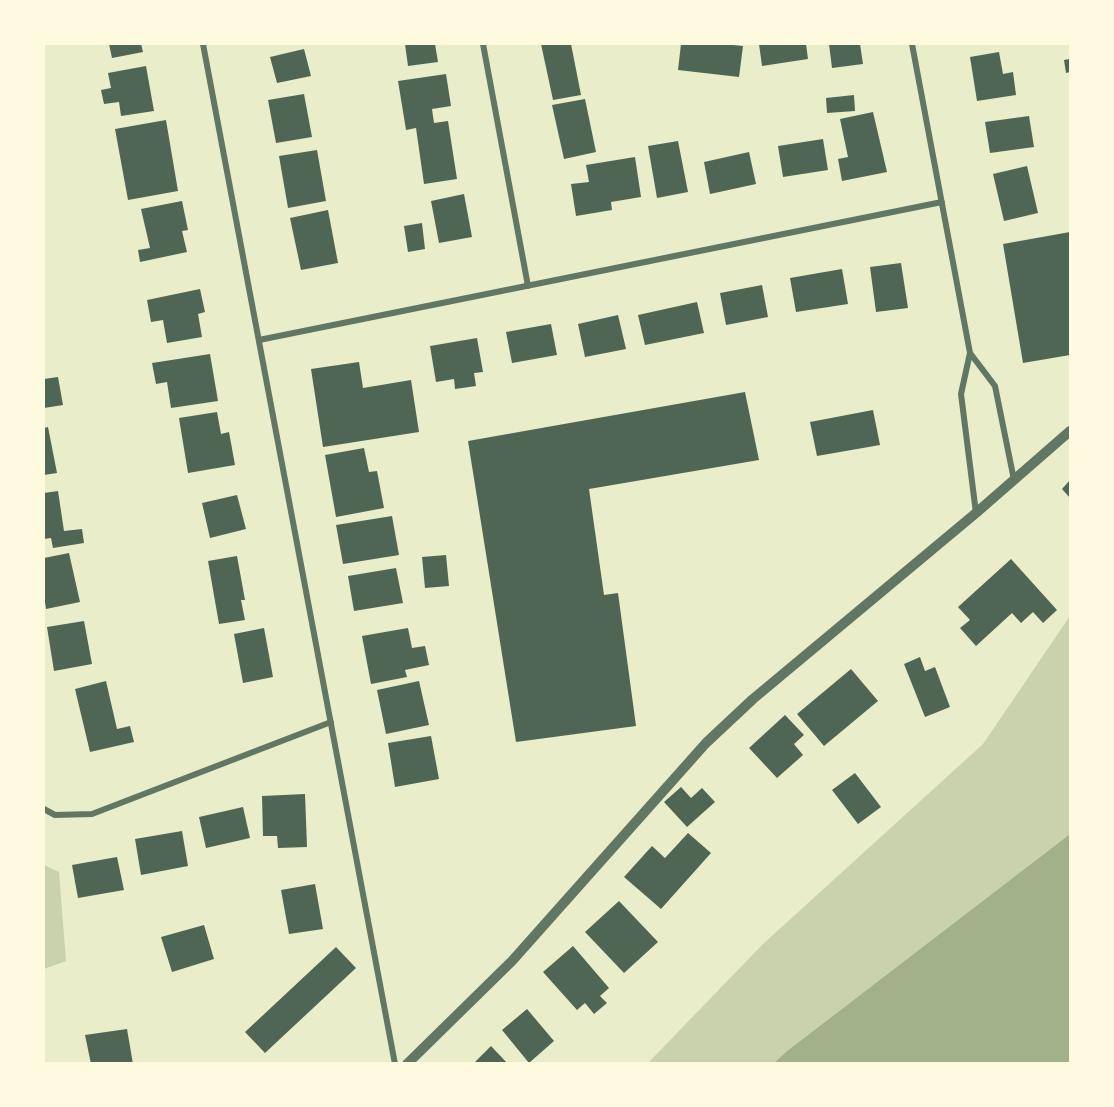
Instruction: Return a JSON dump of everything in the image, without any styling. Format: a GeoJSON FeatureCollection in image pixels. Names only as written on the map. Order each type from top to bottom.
{"type":"FeatureCollection","features":[{"type":"Feature","properties":{"kind":"street"},"geometry":{"type":"LineString","coordinates":[[203,44],[395,1064]]}},
{"type":"Feature","properties":{"kind":"street"},"geometry":{"type":"LineString","coordinates":[[483,44],[528,286]]}},
{"type":"Feature","properties":{"kind":"street"},"geometry":{"type":"LineString","coordinates":[[912,44],[970,353],[961,393],[976,513]]}},
{"type":"Feature","properties":{"kind":"street"},"geometry":{"type":"LineString","coordinates":[[259,340],[942,202]]}},
{"type":"Feature","properties":{"kind":"street"},"geometry":{"type":"LineString","coordinates":[[970,353],[995,386],[1014,480]]}},
{"type":"Feature","properties":{"kind":"street"},"geometry":{"type":"LineString","coordinates":[[406,1064],[512,962],[706,743],[804,656],[976,513],[1071,430]]}},
{"type":"Feature","properties":{"kind":"street"},"geometry":{"type":"LineString","coordinates":[[44,809],[56,815],[92,814],[331,722]]}},
{"type":"Feature","properties":{"kind":"shaded area"},"geometry":{"type":"Polygon","coordinates":[[[1070,616],[1070,834],[774,1063],[647,1064],[763,944],[983,744],[1070,616]]]}},
{"type":"Feature","properties":{"kind":"shaded area"},"geometry":{"type":"Polygon","coordinates":[[[1070,834],[1070,1063],[774,1063],[787,1051],[1070,834]]]}},
{"type":"Feature","properties":{"kind":"shaded area"},"geometry":{"type":"Polygon","coordinates":[[[44,865],[59,872],[66,961],[44,969],[44,865]]]}},
{"type":"Feature","properties":{"kind":"building"},"geometry":{"type":"Polygon","coordinates":[[[109,44],[141,44],[143,52],[112,58],[109,44]]]}},
{"type":"Feature","properties":{"kind":"building"},"geometry":{"type":"Polygon","coordinates":[[[405,44],[435,44],[438,62],[408,66],[405,44]]]}},
{"type":"Feature","properties":{"kind":"building"},"geometry":{"type":"Polygon","coordinates":[[[541,44],[571,44],[581,95],[553,100],[541,44]]]}},
{"type":"Feature","properties":{"kind":"building"},"geometry":{"type":"Polygon","coordinates":[[[681,44],[743,46],[739,77],[678,70],[681,44]]]}},
{"type":"Feature","properties":{"kind":"building"},"geometry":{"type":"Polygon","coordinates":[[[759,44],[806,44],[808,59],[762,66],[759,44]]]}},
{"type":"Feature","properties":{"kind":"building"},"geometry":{"type":"Polygon","coordinates":[[[829,44],[860,44],[863,64],[832,68],[829,44]]]}},
{"type":"Feature","properties":{"kind":"building"},"geometry":{"type":"Polygon","coordinates":[[[304,49],[311,76],[277,83],[270,57],[304,49]]]}},
{"type":"Feature","properties":{"kind":"building"},"geometry":{"type":"Polygon","coordinates":[[[999,52],[1003,74],[1013,72],[1016,95],[977,101],[970,57],[999,52]]]}},
{"type":"Feature","properties":{"kind":"building"},"geometry":{"type":"Polygon","coordinates":[[[1070,59],[1070,72],[1066,73],[1064,60],[1070,59]]]}},
{"type":"Feature","properties":{"kind":"building"},"geometry":{"type":"Polygon","coordinates":[[[146,66],[154,111],[121,116],[119,102],[104,104],[101,90],[111,88],[108,73],[146,66]]]}},
{"type":"Feature","properties":{"kind":"building"},"geometry":{"type":"Polygon","coordinates":[[[446,74],[451,106],[432,109],[434,123],[448,121],[457,179],[424,184],[416,128],[406,130],[398,81],[446,74]]]}},
{"type":"Feature","properties":{"kind":"building"},"geometry":{"type":"Polygon","coordinates":[[[304,94],[312,137],[276,143],[268,100],[304,94]]]}},
{"type":"Feature","properties":{"kind":"building"},"geometry":{"type":"Polygon","coordinates":[[[854,95],[855,111],[827,113],[826,98],[854,95]]]}},
{"type":"Feature","properties":{"kind":"building"},"geometry":{"type":"Polygon","coordinates":[[[585,99],[596,152],[564,159],[552,105],[585,99]]]}},
{"type":"Feature","properties":{"kind":"building"},"geometry":{"type":"Polygon","coordinates":[[[873,112],[887,172],[842,181],[838,159],[848,157],[840,119],[873,112]]]}},
{"type":"Feature","properties":{"kind":"building"},"geometry":{"type":"Polygon","coordinates":[[[1029,116],[1034,147],[990,153],[985,122],[1029,116]]]}},
{"type":"Feature","properties":{"kind":"building"},"geometry":{"type":"Polygon","coordinates":[[[166,120],[178,191],[128,200],[115,129],[166,120]]]}},
{"type":"Feature","properties":{"kind":"building"},"geometry":{"type":"Polygon","coordinates":[[[823,139],[828,170],[783,177],[778,146],[823,139]]]}},
{"type":"Feature","properties":{"kind":"building"},"geometry":{"type":"Polygon","coordinates":[[[678,141],[688,192],[657,198],[648,146],[678,141]]]}},
{"type":"Feature","properties":{"kind":"building"},"geometry":{"type":"Polygon","coordinates":[[[317,150],[326,201],[288,208],[279,156],[317,150]]]}},
{"type":"Feature","properties":{"kind":"building"},"geometry":{"type":"Polygon","coordinates":[[[749,152],[756,184],[710,194],[704,162],[749,152]]]}},
{"type":"Feature","properties":{"kind":"building"},"geometry":{"type":"Polygon","coordinates":[[[635,157],[641,197],[611,202],[612,210],[576,216],[571,184],[589,182],[586,165],[635,157]]]}},
{"type":"Feature","properties":{"kind":"building"},"geometry":{"type":"Polygon","coordinates":[[[1027,166],[1038,213],[1004,221],[993,174],[1027,166]]]}},
{"type":"Feature","properties":{"kind":"building"},"geometry":{"type":"Polygon","coordinates":[[[464,194],[472,237],[439,243],[431,201],[464,194]]]}},
{"type":"Feature","properties":{"kind":"building"},"geometry":{"type":"Polygon","coordinates":[[[182,201],[188,230],[182,231],[187,252],[140,262],[138,250],[150,248],[141,209],[182,201]]]}},
{"type":"Feature","properties":{"kind":"building"},"geometry":{"type":"Polygon","coordinates":[[[328,210],[338,263],[301,270],[290,218],[328,210]]]}},
{"type":"Feature","properties":{"kind":"building"},"geometry":{"type":"Polygon","coordinates":[[[422,223],[425,249],[408,252],[404,226],[422,223]]]}},
{"type":"Feature","properties":{"kind":"building"},"geometry":{"type":"Polygon","coordinates":[[[1070,232],[1070,355],[1023,363],[1003,244],[1070,232]]]}},
{"type":"Feature","properties":{"kind":"building"},"geometry":{"type":"Polygon","coordinates":[[[901,263],[908,308],[876,312],[870,267],[901,263]]]}},
{"type":"Feature","properties":{"kind":"building"},"geometry":{"type":"Polygon","coordinates":[[[842,269],[848,304],[796,312],[790,278],[842,269]]]}},
{"type":"Feature","properties":{"kind":"building"},"geometry":{"type":"Polygon","coordinates":[[[762,285],[768,317],[726,325],[720,293],[762,285]]]}},
{"type":"Feature","properties":{"kind":"building"},"geometry":{"type":"Polygon","coordinates":[[[200,289],[205,312],[198,314],[202,337],[167,343],[163,320],[151,322],[147,300],[200,289]]]}},
{"type":"Feature","properties":{"kind":"building"},"geometry":{"type":"Polygon","coordinates":[[[697,302],[704,333],[645,345],[638,315],[697,302]]]}},
{"type":"Feature","properties":{"kind":"building"},"geometry":{"type":"Polygon","coordinates":[[[618,315],[626,349],[585,357],[578,324],[618,315]]]}},
{"type":"Feature","properties":{"kind":"building"},"geometry":{"type":"Polygon","coordinates":[[[551,324],[557,355],[512,363],[506,332],[551,324]]]}},
{"type":"Feature","properties":{"kind":"building"},"geometry":{"type":"Polygon","coordinates":[[[477,338],[483,372],[474,373],[476,386],[455,389],[454,379],[436,382],[430,346],[477,338]]]}},
{"type":"Feature","properties":{"kind":"building"},"geometry":{"type":"Polygon","coordinates":[[[210,354],[218,401],[171,408],[167,382],[156,384],[152,363],[210,354]]]}},
{"type":"Feature","properties":{"kind":"building"},"geometry":{"type":"Polygon","coordinates":[[[359,362],[363,388],[411,380],[419,432],[323,447],[311,369],[359,362]]]}},
{"type":"Feature","properties":{"kind":"building"},"geometry":{"type":"Polygon","coordinates":[[[58,377],[63,405],[44,408],[44,379],[58,377]]]}},
{"type":"Feature","properties":{"kind":"building"},"geometry":{"type":"Polygon","coordinates":[[[745,392],[759,460],[589,489],[604,595],[618,593],[636,726],[516,742],[468,441],[745,392]]]}},
{"type":"Feature","properties":{"kind":"building"},"geometry":{"type":"Polygon","coordinates":[[[873,410],[880,445],[817,456],[810,422],[873,410]]]}},
{"type":"Feature","properties":{"kind":"building"},"geometry":{"type":"Polygon","coordinates":[[[217,412],[221,434],[229,432],[235,465],[188,473],[179,418],[217,412]]]}},
{"type":"Feature","properties":{"kind":"building"},"geometry":{"type":"Polygon","coordinates":[[[48,427],[57,473],[44,475],[44,428],[48,427]]]}},
{"type":"Feature","properties":{"kind":"building"},"geometry":{"type":"Polygon","coordinates":[[[364,448],[369,472],[377,471],[384,508],[336,517],[325,455],[364,448]]]}},
{"type":"Feature","properties":{"kind":"building"},"geometry":{"type":"Polygon","coordinates":[[[1070,480],[1070,498],[1062,489],[1070,480]]]}},
{"type":"Feature","properties":{"kind":"building"},"geometry":{"type":"Polygon","coordinates":[[[58,491],[64,531],[82,529],[84,543],[53,548],[51,538],[44,539],[44,493],[58,491]]]}},
{"type":"Feature","properties":{"kind":"building"},"geometry":{"type":"Polygon","coordinates":[[[237,495],[246,529],[210,538],[202,503],[237,495]]]}},
{"type":"Feature","properties":{"kind":"building"},"geometry":{"type":"Polygon","coordinates":[[[392,516],[399,555],[343,564],[336,525],[392,516]]]}},
{"type":"Feature","properties":{"kind":"building"},"geometry":{"type":"Polygon","coordinates":[[[69,553],[80,602],[46,609],[44,558],[69,553]]]}},
{"type":"Feature","properties":{"kind":"building"},"geometry":{"type":"Polygon","coordinates":[[[446,555],[449,586],[425,588],[422,557],[446,555]]]}},
{"type":"Feature","properties":{"kind":"building"},"geometry":{"type":"Polygon","coordinates":[[[237,556],[245,600],[241,600],[245,620],[219,624],[208,561],[237,556]]]}},
{"type":"Feature","properties":{"kind":"building"},"geometry":{"type":"Polygon","coordinates":[[[1011,559],[1057,610],[1043,623],[1033,612],[1021,623],[1012,613],[976,646],[960,628],[970,620],[958,607],[1011,559]]]}},
{"type":"Feature","properties":{"kind":"building"},"geometry":{"type":"Polygon","coordinates":[[[396,568],[403,603],[354,611],[348,576],[396,568]]]}},
{"type":"Feature","properties":{"kind":"building"},"geometry":{"type":"Polygon","coordinates":[[[84,621],[92,664],[54,671],[47,627],[84,621]]]}},
{"type":"Feature","properties":{"kind":"building"},"geometry":{"type":"Polygon","coordinates":[[[264,628],[273,677],[243,683],[234,634],[264,628]]]}},
{"type":"Feature","properties":{"kind":"building"},"geometry":{"type":"Polygon","coordinates":[[[408,628],[412,648],[425,646],[429,665],[405,670],[407,677],[371,684],[362,636],[408,628]]]}},
{"type":"Feature","properties":{"kind":"building"},"geometry":{"type":"Polygon","coordinates":[[[920,657],[925,671],[935,667],[950,707],[925,717],[904,664],[920,657]]]}},
{"type":"Feature","properties":{"kind":"building"},"geometry":{"type":"Polygon","coordinates":[[[851,669],[878,701],[824,746],[797,714],[851,669]]]}},
{"type":"Feature","properties":{"kind":"building"},"geometry":{"type":"Polygon","coordinates":[[[106,681],[117,729],[130,726],[134,742],[90,752],[75,689],[106,681]]]}},
{"type":"Feature","properties":{"kind":"building"},"geometry":{"type":"Polygon","coordinates":[[[419,681],[429,725],[386,734],[377,690],[419,681]]]}},
{"type":"Feature","properties":{"kind":"building"},"geometry":{"type":"Polygon","coordinates":[[[785,715],[804,735],[794,744],[803,755],[777,778],[749,748],[785,715]]]}},
{"type":"Feature","properties":{"kind":"building"},"geometry":{"type":"Polygon","coordinates":[[[431,736],[439,779],[395,787],[388,743],[431,736]]]}},
{"type":"Feature","properties":{"kind":"building"},"geometry":{"type":"Polygon","coordinates":[[[855,773],[881,807],[858,824],[832,790],[855,773]]]}},
{"type":"Feature","properties":{"kind":"building"},"geometry":{"type":"Polygon","coordinates":[[[681,787],[691,798],[702,788],[715,802],[687,827],[664,802],[681,787]]]}},
{"type":"Feature","properties":{"kind":"building"},"geometry":{"type":"Polygon","coordinates":[[[305,794],[307,847],[278,848],[277,836],[263,836],[262,796],[305,794]]]}},
{"type":"Feature","properties":{"kind":"building"},"geometry":{"type":"Polygon","coordinates":[[[243,807],[250,838],[206,848],[199,817],[243,807]]]}},
{"type":"Feature","properties":{"kind":"building"},"geometry":{"type":"Polygon","coordinates":[[[182,831],[188,866],[141,875],[135,839],[182,831]]]}},
{"type":"Feature","properties":{"kind":"building"},"geometry":{"type":"Polygon","coordinates":[[[688,833],[711,853],[661,909],[624,877],[652,846],[665,858],[688,833]]]}},
{"type":"Feature","properties":{"kind":"building"},"geometry":{"type":"Polygon","coordinates":[[[117,857],[124,890],[78,898],[72,865],[117,857]]]}},
{"type":"Feature","properties":{"kind":"building"},"geometry":{"type":"Polygon","coordinates":[[[315,884],[323,929],[289,934],[281,890],[315,884]]]}},
{"type":"Feature","properties":{"kind":"building"},"geometry":{"type":"Polygon","coordinates":[[[619,901],[658,942],[624,973],[585,932],[619,901]]]}},
{"type":"Feature","properties":{"kind":"building"},"geometry":{"type":"Polygon","coordinates":[[[204,925],[214,959],[172,972],[161,937],[204,925]]]}},
{"type":"Feature","properties":{"kind":"building"},"geometry":{"type":"Polygon","coordinates":[[[573,946],[609,988],[600,996],[607,1003],[594,1014],[585,1003],[577,1010],[543,972],[573,946]]]}},
{"type":"Feature","properties":{"kind":"building"},"geometry":{"type":"Polygon","coordinates":[[[336,947],[356,968],[265,1053],[245,1032],[336,947]]]}},
{"type":"Feature","properties":{"kind":"building"},"geometry":{"type":"Polygon","coordinates":[[[527,1009],[554,1041],[529,1063],[502,1030],[527,1009]]]}},
{"type":"Feature","properties":{"kind":"building"},"geometry":{"type":"Polygon","coordinates":[[[127,1029],[133,1064],[91,1064],[85,1035],[127,1029]]]}},
{"type":"Feature","properties":{"kind":"building"},"geometry":{"type":"Polygon","coordinates":[[[491,1046],[508,1064],[473,1064],[491,1046]]]}}]}
